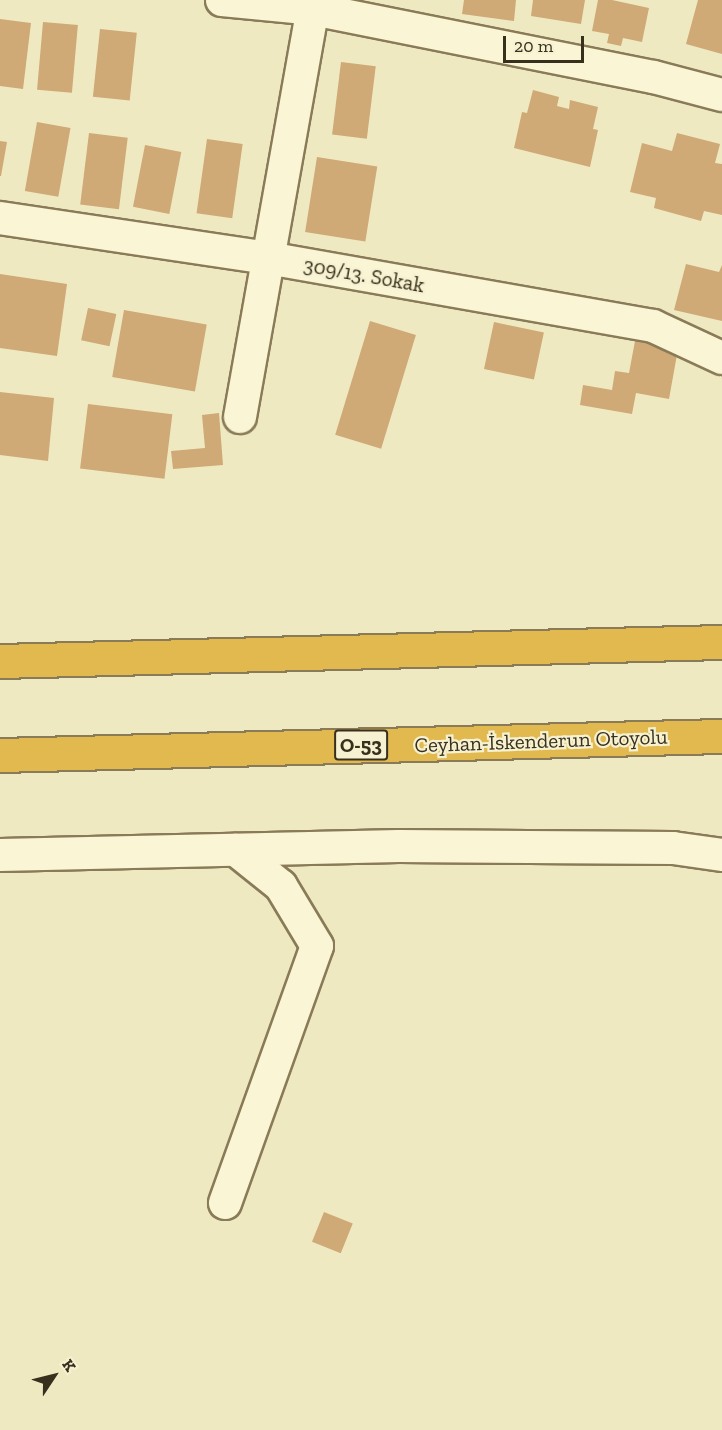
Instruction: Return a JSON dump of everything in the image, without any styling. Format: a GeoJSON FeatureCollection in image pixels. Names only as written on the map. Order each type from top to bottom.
{"type":"FeatureCollection","features":[{"type":"Feature","properties":{"kind":"highway"},"geometry":{"type":"LineString","coordinates":[[0,661],[722,642]]}},
{"type":"Feature","properties":{"kind":"highway","name":"Ceyhan-İskenderun Otoyolu"},"geometry":{"type":"LineString","coordinates":[[0,755],[722,736]]}},
{"type":"Feature","properties":{"kind":"street"},"geometry":{"type":"LineString","coordinates":[[222,0],[313,5],[654,77],[722,95]]}},
{"type":"Feature","properties":{"kind":"street"},"geometry":{"type":"LineString","coordinates":[[240,417],[313,5]]}},
{"type":"Feature","properties":{"kind":"street","name":"309/13. Sokak"},"geometry":{"type":"LineString","coordinates":[[0,218],[268,258],[653,326],[722,358]]}},
{"type":"Feature","properties":{"kind":"street"},"geometry":{"type":"LineString","coordinates":[[0,855],[399,846],[673,848],[722,855]]}},
{"type":"Feature","properties":{"kind":"street"},"geometry":{"type":"LineString","coordinates":[[225,1203],[317,946],[281,886],[236,850]]}},
{"type":"Feature","properties":{"kind":"building"},"geometry":{"type":"Polygon","coordinates":[[[464,0],[516,0],[514,21],[462,14],[464,0]]]}},
{"type":"Feature","properties":{"kind":"building"},"geometry":{"type":"Polygon","coordinates":[[[533,0],[585,0],[581,24],[531,16],[533,0]]]}},
{"type":"Feature","properties":{"kind":"building"},"geometry":{"type":"Polygon","coordinates":[[[598,0],[612,0],[649,8],[642,42],[623,38],[621,46],[607,43],[609,34],[592,31],[598,0]]]}},
{"type":"Feature","properties":{"kind":"building"},"geometry":{"type":"Polygon","coordinates":[[[698,0],[722,0],[722,54],[686,44],[698,0]]]}},
{"type":"Feature","properties":{"kind":"building"},"geometry":{"type":"Polygon","coordinates":[[[0,19],[31,23],[23,89],[0,86],[0,19]]]}},
{"type":"Feature","properties":{"kind":"building"},"geometry":{"type":"Polygon","coordinates":[[[43,22],[78,25],[72,93],[37,90],[43,22]]]}},
{"type":"Feature","properties":{"kind":"building"},"geometry":{"type":"Polygon","coordinates":[[[100,29],[137,33],[130,100],[93,97],[100,29]]]}},
{"type":"Feature","properties":{"kind":"building"},"geometry":{"type":"Polygon","coordinates":[[[341,62],[376,66],[367,139],[332,134],[341,62]]]}},
{"type":"Feature","properties":{"kind":"building"},"geometry":{"type":"Polygon","coordinates":[[[533,90],[559,97],[557,106],[569,109],[570,100],[598,107],[593,129],[598,130],[590,167],[514,148],[522,112],[527,113],[533,90]]]}},
{"type":"Feature","properties":{"kind":"building"},"geometry":{"type":"Polygon","coordinates":[[[37,122],[70,128],[58,197],[25,191],[37,122]]]}},
{"type":"Feature","properties":{"kind":"building"},"geometry":{"type":"Polygon","coordinates":[[[89,133],[128,138],[119,209],[80,204],[89,133]]]}},
{"type":"Feature","properties":{"kind":"building"},"geometry":{"type":"Polygon","coordinates":[[[677,133],[720,144],[715,163],[722,164],[722,215],[704,211],[701,221],[654,208],[656,198],[630,192],[642,143],[672,151],[677,133]]]}},
{"type":"Feature","properties":{"kind":"building"},"geometry":{"type":"Polygon","coordinates":[[[207,139],[243,144],[232,218],[197,213],[207,139]]]}},
{"type":"Feature","properties":{"kind":"building"},"geometry":{"type":"Polygon","coordinates":[[[0,141],[7,142],[1,176],[0,176],[0,141]]]}},
{"type":"Feature","properties":{"kind":"building"},"geometry":{"type":"Polygon","coordinates":[[[145,145],[181,152],[169,214],[133,207],[145,145]]]}},
{"type":"Feature","properties":{"kind":"building"},"geometry":{"type":"Polygon","coordinates":[[[317,157],[377,167],[365,242],[305,232],[317,157]]]}},
{"type":"Feature","properties":{"kind":"building"},"geometry":{"type":"Polygon","coordinates":[[[686,264],[719,272],[722,265],[722,321],[674,310],[686,264]]]}},
{"type":"Feature","properties":{"kind":"building"},"geometry":{"type":"Polygon","coordinates":[[[0,274],[67,284],[57,356],[0,348],[0,274]]]}},
{"type":"Feature","properties":{"kind":"building"},"geometry":{"type":"Polygon","coordinates":[[[88,308],[116,314],[110,346],[81,340],[88,308]]]}},
{"type":"Feature","properties":{"kind":"building"},"geometry":{"type":"Polygon","coordinates":[[[124,310],[207,325],[195,392],[112,377],[124,310]]]}},
{"type":"Feature","properties":{"kind":"building"},"geometry":{"type":"Polygon","coordinates":[[[370,321],[416,335],[381,449],[335,435],[370,321]]]}},
{"type":"Feature","properties":{"kind":"building"},"geometry":{"type":"Polygon","coordinates":[[[494,322],[544,333],[534,380],[484,369],[494,322]]]}},
{"type":"Feature","properties":{"kind":"building"},"geometry":{"type":"Polygon","coordinates":[[[635,341],[678,349],[669,399],[636,393],[632,414],[580,405],[583,385],[612,390],[615,371],[629,373],[635,341]]]}},
{"type":"Feature","properties":{"kind":"building"},"geometry":{"type":"Polygon","coordinates":[[[0,392],[54,398],[48,461],[0,455],[0,392]]]}},
{"type":"Feature","properties":{"kind":"building"},"geometry":{"type":"Polygon","coordinates":[[[88,404],[172,414],[164,479],[80,469],[88,404]]]}},
{"type":"Feature","properties":{"kind":"building"},"geometry":{"type":"Polygon","coordinates":[[[219,413],[223,465],[173,469],[171,451],[205,448],[202,415],[219,413]]]}},
{"type":"Feature","properties":{"kind":"building"},"geometry":{"type":"Polygon","coordinates":[[[324,1212],[353,1224],[341,1253],[312,1242],[324,1212]]]}}]}
